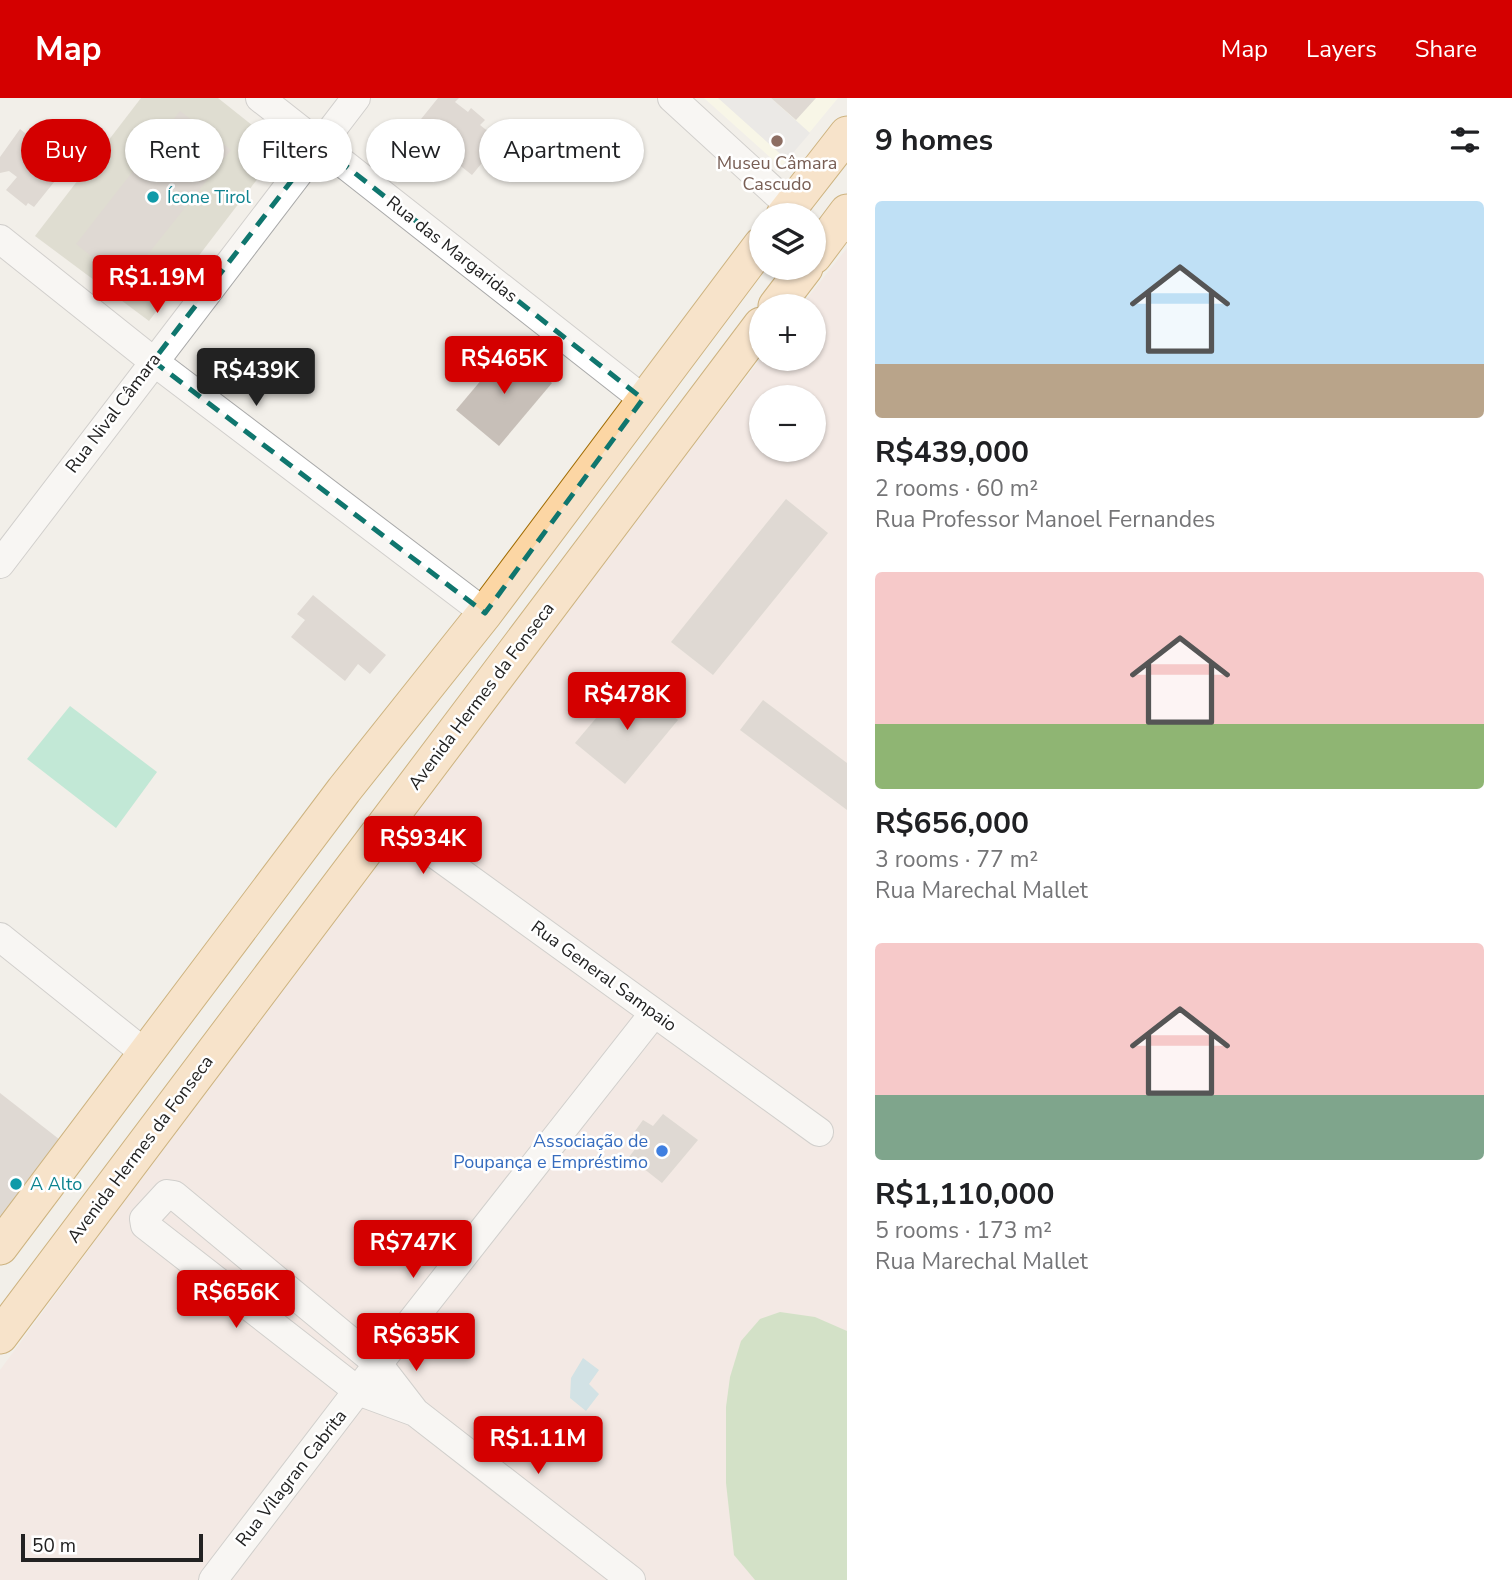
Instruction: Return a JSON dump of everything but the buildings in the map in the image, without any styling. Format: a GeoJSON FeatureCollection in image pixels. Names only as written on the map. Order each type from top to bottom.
{"type":"FeatureCollection","features":[{"type":"Feature","properties":{"kind":"main road"},"geometry":{"type":"LineString","coordinates":[[794,203],[847,134]]}},
{"type":"Feature","properties":{"kind":"main road"},"geometry":{"type":"LineString","coordinates":[[826,240],[847,212]]}},
{"type":"Feature","properties":{"kind":"main road"},"geometry":{"type":"LineString","coordinates":[[0,1247],[344,790],[485,613],[749,261]]}},
{"type":"Feature","properties":{"kind":"main road"},"geometry":{"type":"LineString","coordinates":[[785,294],[796,280]]}},
{"type":"Feature","properties":{"kind":"main road","name":"Avenida Hermes da Fonseca"},"geometry":{"type":"LineString","coordinates":[[0,1336],[749,341]]}},
{"type":"Feature","properties":{"kind":"street","name":"Rua das Margaridas"},"geometry":{"type":"LineString","coordinates":[[260,98],[286,119]]}},
{"type":"Feature","properties":{"kind":"street","name":"Rua Nival Câmara"},"geometry":{"type":"LineString","coordinates":[[339,119],[356,98]]}},
{"type":"Feature","properties":{"kind":"street"},"geometry":{"type":"LineString","coordinates":[[672,98],[780,203]]}},
{"type":"Feature","properties":{"kind":"street","name":"Rua das Margaridas"},"geometry":{"type":"LineString","coordinates":[[352,171],[643,399]]}},
{"type":"Feature","properties":{"kind":"street","name":"Rua Nival Câmara"},"geometry":{"type":"LineString","coordinates":[[0,564],[290,182]]}},
{"type":"Feature","properties":{"kind":"street"},"geometry":{"type":"LineString","coordinates":[[0,239],[153,360],[485,613]]}},
{"type":"Feature","properties":{"kind":"street","name":"Rua General Sampaio"},"geometry":{"type":"LineString","coordinates":[[388,820],[819,1132]]}},
{"type":"Feature","properties":{"kind":"street"},"geometry":{"type":"LineString","coordinates":[[0,937],[146,1054]]}},
{"type":"Feature","properties":{"kind":"street","name":"Rua Vilagran Cabrita"},"geometry":{"type":"LineString","coordinates":[[213,1580],[378,1364],[654,1013]]}},
{"type":"Feature","properties":{"kind":"street"},"geometry":{"type":"LineString","coordinates":[[415,1412],[358,1391],[145,1225],[144,1219],[167,1194],[174,1195],[378,1364],[415,1412],[631,1580]]}},
{"type":"Feature","properties":{"kind":"highlighted area"},"geometry":{"type":"Polygon","coordinates":[[[319,145],[643,399],[485,613],[153,361],[319,145]]]}},
{"type":"Feature","properties":{"kind":"shaded area"},"geometry":{"type":"Polygon","coordinates":[[[141,98],[218,98],[244,119],[238,119],[238,182],[255,182],[149,321],[35,236],[76,182],[111,182],[111,137],[141,98]]]}},
{"type":"Feature","properties":{"kind":"shaded area","name":"Museu Câmara Cascudo"},"geometry":{"type":"Polygon","coordinates":[[[704,98],[838,98],[781,167],[704,98]]]}},
{"type":"Feature","properties":{"kind":"shaded area"},"geometry":{"type":"Polygon","coordinates":[[[718,98],[771,98],[810,133],[787,160],[718,98]]]}},
{"type":"Feature","properties":{"kind":"shaded area"},"geometry":{"type":"Polygon","coordinates":[[[847,248],[847,1580],[0,1580],[0,1370],[423,796],[751,371],[826,371],[826,294],[811,294],[822,280],[826,280],[826,274],[847,248]]]}},
{"type":"Feature","properties":{"kind":"green space"},"geometry":{"type":"Polygon","coordinates":[[[70,706],[157,772],[116,828],[27,759],[70,706]]]}},
{"type":"Feature","properties":{"kind":"green space"},"geometry":{"type":"Polygon","coordinates":[[[780,1312],[815,1317],[847,1331],[847,1580],[755,1580],[734,1555],[726,1483],[726,1407],[730,1377],[741,1341],[760,1319],[780,1312]]]}},
{"type":"Feature","properties":{"kind":"water"},"geometry":{"type":"Polygon","coordinates":[[[583,1358],[599,1370],[589,1384],[599,1394],[586,1411],[570,1398],[571,1378],[583,1358]]]}},
{"type":"Feature","properties":{"kind":"place","name":"Museu Câmara Cascudo"},"geometry":{"type":"Point","coordinates":[777,141]}},
{"type":"Feature","properties":{"kind":"place","name":"Ícone Tirol"},"geometry":{"type":"Point","coordinates":[153,197]}},
{"type":"Feature","properties":{"kind":"place","name":"Associação de Poupança e Empréstimo"},"geometry":{"type":"Point","coordinates":[662,1151]}},
{"type":"Feature","properties":{"kind":"place","name":"A Alto"},"geometry":{"type":"Point","coordinates":[16,1184]}}]}
